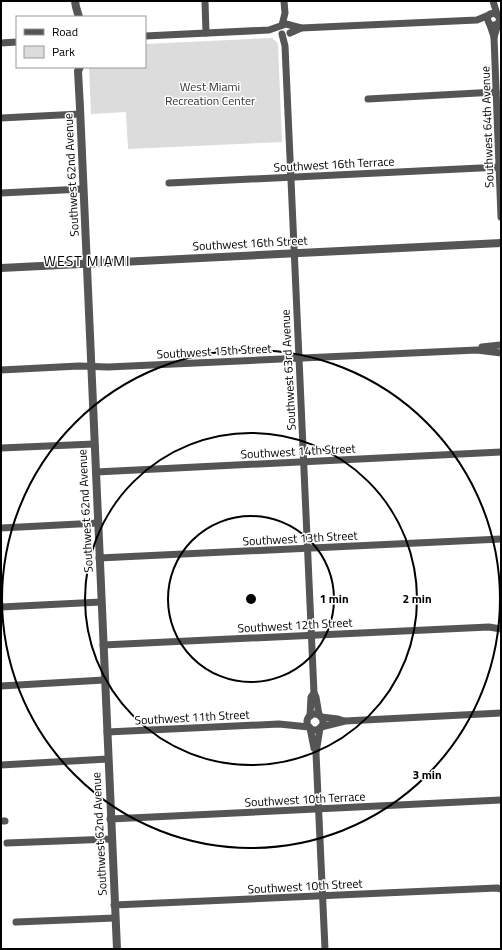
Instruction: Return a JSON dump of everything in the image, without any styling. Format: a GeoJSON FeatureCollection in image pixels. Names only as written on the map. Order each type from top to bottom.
{"type":"FeatureCollection","features":[{"type":"Feature","properties":{"kind":"street"},"geometry":{"type":"LineString","coordinates":[[205,1],[206,33]]}},
{"type":"Feature","properties":{"kind":"street"},"geometry":{"type":"LineString","coordinates":[[284,1],[286,29]]}},
{"type":"Feature","properties":{"kind":"street"},"geometry":{"type":"LineString","coordinates":[[493,2],[495,15],[500,20],[495,24]]}},
{"type":"Feature","properties":{"kind":"street"},"geometry":{"type":"LineString","coordinates":[[73,16],[75,4]]}},
{"type":"Feature","properties":{"kind":"street"},"geometry":{"type":"LineString","coordinates":[[75,4],[79,16]]}},
{"type":"Feature","properties":{"kind":"street"},"geometry":{"type":"LineString","coordinates":[[146,36],[477,20],[495,15]]}},
{"type":"Feature","properties":{"kind":"street"},"geometry":{"type":"LineString","coordinates":[[495,15],[487,18],[495,24]]}},
{"type":"Feature","properties":{"kind":"street"},"geometry":{"type":"LineString","coordinates":[[477,20],[495,24]]}},
{"type":"Feature","properties":{"kind":"street","name":"Southwest 64th Avenue"},"geometry":{"type":"LineString","coordinates":[[495,24],[494,37],[501,217]]}},
{"type":"Feature","properties":{"kind":"street","name":"Southwest 63rd Avenue"},"geometry":{"type":"LineString","coordinates":[[286,29],[294,253],[311,635],[314,693],[320,716]]}},
{"type":"Feature","properties":{"kind":"street"},"geometry":{"type":"LineString","coordinates":[[1,43],[16,42]]}},
{"type":"Feature","properties":{"kind":"street","name":"Southwest 62nd Avenue"},"geometry":{"type":"LineString","coordinates":[[78,68],[110,819],[117,949]]}},
{"type":"Feature","properties":{"kind":"street"},"geometry":{"type":"LineString","coordinates":[[368,99],[496,92]]}},
{"type":"Feature","properties":{"kind":"street"},"geometry":{"type":"LineString","coordinates":[[1,118],[80,114]]}},
{"type":"Feature","properties":{"kind":"street","name":"Southwest 16th Terrace"},"geometry":{"type":"LineString","coordinates":[[169,183],[500,167]]}},
{"type":"Feature","properties":{"kind":"street"},"geometry":{"type":"LineString","coordinates":[[1,193],[83,189]]}},
{"type":"Feature","properties":{"kind":"street","name":"Southwest 16th Street"},"geometry":{"type":"LineString","coordinates":[[1,268],[501,243]]}},
{"type":"Feature","properties":{"kind":"street"},"geometry":{"type":"LineString","coordinates":[[500,344],[499,349],[501,353]]}},
{"type":"Feature","properties":{"kind":"street","name":"Southwest 15th Street"},"geometry":{"type":"LineString","coordinates":[[476,350],[481,347],[500,344]]}},
{"type":"Feature","properties":{"kind":"street","name":"Southwest 15th Street"},"geometry":{"type":"LineString","coordinates":[[1,370],[91,366],[108,367],[476,350],[501,353]]}},
{"type":"Feature","properties":{"kind":"street"},"geometry":{"type":"LineString","coordinates":[[1,448],[94,444]]}},
{"type":"Feature","properties":{"kind":"street","name":"Southwest 14th Street"},"geometry":{"type":"LineString","coordinates":[[96,472],[501,452]]}},
{"type":"Feature","properties":{"kind":"street"},"geometry":{"type":"LineString","coordinates":[[1,528],[98,523]]}},
{"type":"Feature","properties":{"kind":"street","name":"Southwest 13th Street"},"geometry":{"type":"LineString","coordinates":[[99,558],[501,539]]}},
{"type":"Feature","properties":{"kind":"street"},"geometry":{"type":"LineString","coordinates":[[1,607],[101,602]]}},
{"type":"Feature","properties":{"kind":"street","name":"Southwest 12th Street"},"geometry":{"type":"LineString","coordinates":[[489,627],[495,624],[501,624]]}},
{"type":"Feature","properties":{"kind":"street","name":"Southwest 12th Street"},"geometry":{"type":"LineString","coordinates":[[103,645],[489,627],[501,629]]}},
{"type":"Feature","properties":{"kind":"street"},"geometry":{"type":"LineString","coordinates":[[1,686],[104,680]]}},
{"type":"Feature","properties":{"kind":"street","name":"Southwest 63rd Avenue"},"geometry":{"type":"LineString","coordinates":[[309,717],[311,697],[314,693]]}},
{"type":"Feature","properties":{"kind":"street"},"geometry":{"type":"LineString","coordinates":[[309,727],[315,730],[320,727],[345,721],[501,713]]}},
{"type":"Feature","properties":{"kind":"street"},"geometry":{"type":"LineString","coordinates":[[316,753],[313,747],[307,722],[309,717],[315,714],[345,721]]}},
{"type":"Feature","properties":{"kind":"street"},"geometry":{"type":"LineString","coordinates":[[320,716],[323,723],[320,727],[316,753],[325,949]]}},
{"type":"Feature","properties":{"kind":"street","name":"Southwest 11th Street"},"geometry":{"type":"LineString","coordinates":[[279,724],[288,721],[300,721],[309,717]]}},
{"type":"Feature","properties":{"kind":"street","name":"Southwest 11th Street"},"geometry":{"type":"LineString","coordinates":[[107,732],[279,724],[309,727]]}},
{"type":"Feature","properties":{"kind":"street"},"geometry":{"type":"LineString","coordinates":[[1,765],[108,759]]}},
{"type":"Feature","properties":{"kind":"street","name":"Southwest 10th Terrace"},"geometry":{"type":"LineString","coordinates":[[110,819],[501,800]]}},
{"type":"Feature","properties":{"kind":"street"},"geometry":{"type":"LineString","coordinates":[[7,844],[111,839]]}},
{"type":"Feature","properties":{"kind":"street","name":"Southwest 10th Street"},"geometry":{"type":"LineString","coordinates":[[114,905],[500,887]]}},
{"type":"Feature","properties":{"kind":"street"},"geometry":{"type":"LineString","coordinates":[[16,922],[115,918]]}},
{"type":"Feature","properties":{"kind":"green space","name":"West Miami Recreation Center"},"geometry":{"type":"Polygon","coordinates":[[[272,38],[278,45],[282,142],[128,149],[126,112],[91,114],[89,68],[146,68],[146,44],[272,38]]]}},
{"type":"Feature","properties":{"kind":"district","name":"WEST MIAMI"},"geometry":{"type":"Point","coordinates":[87,260]}}]}
